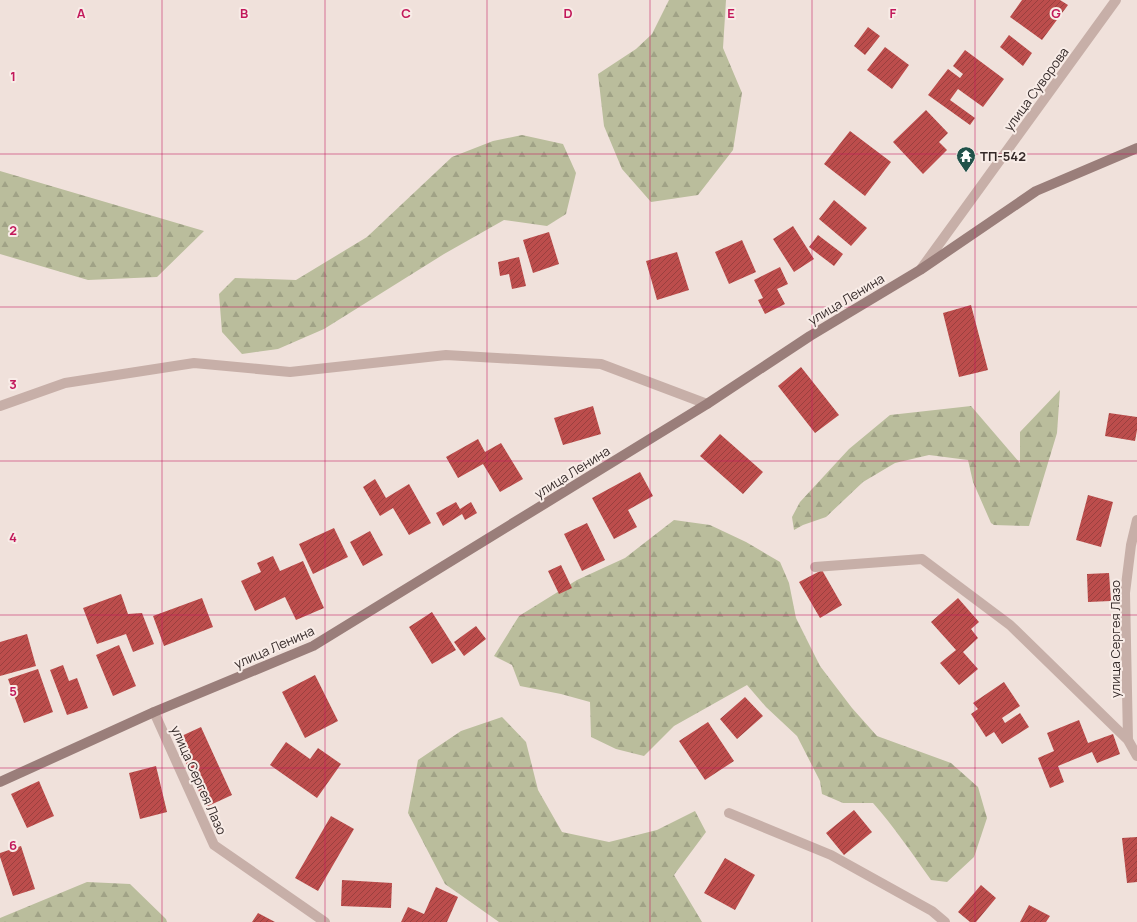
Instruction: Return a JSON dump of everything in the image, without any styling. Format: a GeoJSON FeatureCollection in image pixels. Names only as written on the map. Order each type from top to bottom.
{"type":"FeatureCollection","features":[{"type":"Feature","properties":{"kind":"main road","name":"улица Ленина"},"geometry":{"type":"LineString","coordinates":[[0,782],[154,712],[313,646],[708,404],[810,336],[920,270],[1036,191],[1137,148]]}},
{"type":"Feature","properties":{"kind":"street","name":"улица Суворова"},"geometry":{"type":"LineString","coordinates":[[920,270],[1116,0]]}},
{"type":"Feature","properties":{"kind":"street"},"geometry":{"type":"LineString","coordinates":[[0,406],[65,383],[194,363],[290,372],[446,355],[601,364],[708,404]]}},
{"type":"Feature","properties":{"kind":"street","name":"улица Сергея Лазо"},"geometry":{"type":"LineString","coordinates":[[1137,520],[1131,546],[1126,593],[1128,740],[1137,756]]}},
{"type":"Feature","properties":{"kind":"street"},"geometry":{"type":"LineString","coordinates":[[815,567],[922,559],[1010,625],[1128,740]]}},
{"type":"Feature","properties":{"kind":"street","name":"улица Сергея Лазо"},"geometry":{"type":"LineString","coordinates":[[154,712],[214,845],[325,922]]}},
{"type":"Feature","properties":{"kind":"street"},"geometry":{"type":"LineString","coordinates":[[730,813],[831,855],[932,911],[945,922]]}},
{"type":"Feature","properties":{"kind":"green space"},"geometry":{"type":"Polygon","coordinates":[[[669,0],[726,0],[723,48],[742,93],[733,150],[698,195],[651,202],[622,169],[604,126],[598,74],[636,49],[652,34],[669,0]]]}},
{"type":"Feature","properties":{"kind":"green space"},"geometry":{"type":"Polygon","coordinates":[[[522,135],[563,144],[576,173],[566,214],[547,226],[504,220],[444,254],[324,329],[278,349],[242,354],[222,332],[219,294],[235,278],[296,280],[367,237],[452,157],[493,141],[522,135]]]}},
{"type":"Feature","properties":{"kind":"green space"},"geometry":{"type":"Polygon","coordinates":[[[0,171],[204,231],[157,277],[88,280],[0,254],[0,171]]]}},
{"type":"Feature","properties":{"kind":"green space"},"geometry":{"type":"Polygon","coordinates":[[[1060,390],[1057,433],[1029,526],[994,525],[991,523],[973,482],[968,460],[929,455],[895,463],[863,482],[826,517],[803,525],[794,530],[792,517],[800,502],[849,449],[890,415],[971,406],[1020,463],[1020,432],[1060,390]]]}},
{"type":"Feature","properties":{"kind":"green space"},"geometry":{"type":"Polygon","coordinates":[[[674,520],[710,525],[746,542],[780,562],[789,583],[796,618],[820,666],[852,708],[877,736],[951,763],[978,787],[987,818],[974,857],[947,882],[931,880],[896,831],[873,803],[843,803],[822,794],[820,781],[797,736],[766,707],[747,685],[674,726],[644,756],[616,749],[591,737],[590,702],[561,694],[520,686],[512,665],[494,656],[519,616],[577,580],[625,558],[674,520]]]}},
{"type":"Feature","properties":{"kind":"green space"},"geometry":{"type":"Polygon","coordinates":[[[502,717],[526,742],[538,790],[562,832],[609,842],[657,830],[695,811],[706,832],[674,875],[702,922],[499,922],[445,884],[408,813],[418,760],[461,731],[502,717]]]}},
{"type":"Feature","properties":{"kind":"green space"},"geometry":{"type":"Polygon","coordinates":[[[87,882],[130,884],[166,919],[167,922],[0,922],[0,918],[87,882]]]}},
{"type":"Feature","properties":{"kind":"building"},"geometry":{"type":"Polygon","coordinates":[[[1022,0],[1060,0],[1068,5],[1042,40],[1010,17],[1022,0]]]}},
{"type":"Feature","properties":{"kind":"building"},"geometry":{"type":"Polygon","coordinates":[[[868,27],[880,36],[865,55],[854,46],[868,27]]]}},
{"type":"Feature","properties":{"kind":"building"},"geometry":{"type":"Polygon","coordinates":[[[1009,35],[1032,53],[1023,66],[1000,47],[1009,35]]]}},
{"type":"Feature","properties":{"kind":"building"},"geometry":{"type":"Polygon","coordinates":[[[885,47],[909,65],[892,89],[867,70],[885,47]]]}},
{"type":"Feature","properties":{"kind":"building"},"geometry":{"type":"Polygon","coordinates":[[[965,50],[1004,79],[983,107],[958,89],[950,100],[975,118],[970,125],[928,95],[948,69],[960,78],[963,74],[953,66],[965,50]]]}},
{"type":"Feature","properties":{"kind":"building"},"geometry":{"type":"Polygon","coordinates":[[[926,110],[948,133],[939,142],[947,150],[923,174],[893,142],[926,110]]]}},
{"type":"Feature","properties":{"kind":"building"},"geometry":{"type":"Polygon","coordinates":[[[850,131],[891,162],[865,196],[824,164],[850,131]]]}},
{"type":"Feature","properties":{"kind":"building"},"geometry":{"type":"Polygon","coordinates":[[[834,200],[867,228],[851,246],[819,219],[834,200]]]}},
{"type":"Feature","properties":{"kind":"building"},"geometry":{"type":"Polygon","coordinates":[[[793,226],[814,259],[794,272],[773,239],[793,226]]]}},
{"type":"Feature","properties":{"kind":"building"},"geometry":{"type":"Polygon","coordinates":[[[549,232],[559,264],[533,273],[523,240],[549,232]]]}},
{"type":"Feature","properties":{"kind":"building"},"geometry":{"type":"Polygon","coordinates":[[[818,235],[843,254],[834,266],[809,247],[818,235]]]}},
{"type":"Feature","properties":{"kind":"building"},"geometry":{"type":"Polygon","coordinates":[[[742,240],[756,272],[729,284],[715,252],[742,240]]]}},
{"type":"Feature","properties":{"kind":"building"},"geometry":{"type":"Polygon","coordinates":[[[677,252],[689,290],[657,300],[646,261],[677,252]]]}},
{"type":"Feature","properties":{"kind":"building"},"geometry":{"type":"Polygon","coordinates":[[[519,257],[526,286],[512,289],[509,274],[500,276],[498,262],[519,257]]]}},
{"type":"Feature","properties":{"kind":"building"},"geometry":{"type":"Polygon","coordinates":[[[780,267],[788,284],[777,289],[785,304],[765,314],[758,300],[763,298],[754,280],[780,267]]]}},
{"type":"Feature","properties":{"kind":"building"},"geometry":{"type":"Polygon","coordinates":[[[971,305],[988,370],[959,377],[943,313],[971,305]]]}},
{"type":"Feature","properties":{"kind":"building"},"geometry":{"type":"Polygon","coordinates":[[[801,367],[839,415],[815,433],[778,386],[801,367]]]}},
{"type":"Feature","properties":{"kind":"building"},"geometry":{"type":"Polygon","coordinates":[[[593,406],[601,434],[563,445],[554,418],[593,406]]]}},
{"type":"Feature","properties":{"kind":"building"},"geometry":{"type":"Polygon","coordinates":[[[1109,413],[1137,417],[1135,441],[1105,436],[1109,413]]]}},
{"type":"Feature","properties":{"kind":"building"},"geometry":{"type":"Polygon","coordinates":[[[720,434],[763,472],[743,494],[700,456],[720,434]]]}},
{"type":"Feature","properties":{"kind":"building"},"geometry":{"type":"Polygon","coordinates":[[[478,439],[485,452],[501,443],[523,479],[500,492],[483,464],[458,478],[446,457],[478,439]]]}},
{"type":"Feature","properties":{"kind":"building"},"geometry":{"type":"Polygon","coordinates":[[[640,472],[653,496],[628,510],[637,527],[614,539],[592,498],[640,472]]]}},
{"type":"Feature","properties":{"kind":"building"},"geometry":{"type":"Polygon","coordinates":[[[375,479],[386,498],[409,484],[431,523],[409,535],[393,508],[380,516],[363,487],[375,479]]]}},
{"type":"Feature","properties":{"kind":"building"},"geometry":{"type":"Polygon","coordinates":[[[1088,495],[1113,502],[1101,547],[1076,540],[1088,495]]]}},
{"type":"Feature","properties":{"kind":"building"},"geometry":{"type":"Polygon","coordinates":[[[456,502],[460,509],[471,502],[477,513],[465,520],[462,514],[443,526],[436,513],[456,502]]]}},
{"type":"Feature","properties":{"kind":"building"},"geometry":{"type":"Polygon","coordinates":[[[587,523],[605,560],[582,571],[564,534],[587,523]]]}},
{"type":"Feature","properties":{"kind":"building"},"geometry":{"type":"Polygon","coordinates":[[[334,528],[348,557],[313,574],[299,544],[334,528]]]}},
{"type":"Feature","properties":{"kind":"building"},"geometry":{"type":"Polygon","coordinates":[[[370,531],[383,555],[363,566],[350,542],[370,531]]]}},
{"type":"Feature","properties":{"kind":"building"},"geometry":{"type":"Polygon","coordinates":[[[273,556],[280,571],[303,561],[324,608],[296,620],[285,597],[255,611],[241,581],[261,572],[257,563],[273,556]]]}},
{"type":"Feature","properties":{"kind":"building"},"geometry":{"type":"Polygon","coordinates":[[[561,565],[572,588],[559,594],[548,571],[561,565]]]}},
{"type":"Feature","properties":{"kind":"building"},"geometry":{"type":"Polygon","coordinates":[[[822,570],[842,605],[820,618],[799,582],[822,570]]]}},
{"type":"Feature","properties":{"kind":"building"},"geometry":{"type":"Polygon","coordinates":[[[1109,573],[1111,601],[1088,602],[1087,574],[1109,573]]]}},
{"type":"Feature","properties":{"kind":"building"},"geometry":{"type":"Polygon","coordinates":[[[121,594],[128,614],[142,613],[154,644],[133,652],[126,634],[97,644],[83,608],[121,594]]]}},
{"type":"Feature","properties":{"kind":"building"},"geometry":{"type":"Polygon","coordinates":[[[202,598],[213,627],[164,646],[153,616],[202,598]]]}},
{"type":"Feature","properties":{"kind":"building"},"geometry":{"type":"Polygon","coordinates":[[[958,598],[979,622],[971,629],[978,638],[963,652],[978,669],[959,685],[940,663],[956,650],[931,622],[958,598]]]}},
{"type":"Feature","properties":{"kind":"building"},"geometry":{"type":"Polygon","coordinates":[[[432,612],[456,650],[432,664],[409,627],[432,612]]]}},
{"type":"Feature","properties":{"kind":"building"},"geometry":{"type":"Polygon","coordinates":[[[476,626],[486,639],[464,656],[454,642],[476,626]]]}},
{"type":"Feature","properties":{"kind":"building"},"geometry":{"type":"Polygon","coordinates":[[[27,634],[36,666],[0,676],[0,642],[27,634]]]}},
{"type":"Feature","properties":{"kind":"building"},"geometry":{"type":"Polygon","coordinates":[[[119,645],[136,686],[113,696],[96,655],[119,645]]]}},
{"type":"Feature","properties":{"kind":"building"},"geometry":{"type":"Polygon","coordinates":[[[63,665],[69,681],[77,678],[88,708],[67,715],[50,670],[63,665]]]}},
{"type":"Feature","properties":{"kind":"building"},"geometry":{"type":"Polygon","coordinates":[[[38,669],[53,712],[24,723],[8,679],[38,669]]]}},
{"type":"Feature","properties":{"kind":"building"},"geometry":{"type":"Polygon","coordinates":[[[315,675],[338,721],[305,738],[282,692],[315,675]]]}},
{"type":"Feature","properties":{"kind":"building"},"geometry":{"type":"Polygon","coordinates":[[[1004,682],[1020,706],[1002,718],[1005,723],[1020,713],[1029,727],[1002,744],[994,732],[986,737],[971,714],[978,709],[973,703],[1004,682]]]}},
{"type":"Feature","properties":{"kind":"building"},"geometry":{"type":"Polygon","coordinates":[[[745,697],[763,716],[737,739],[720,719],[745,697]]]}},
{"type":"Feature","properties":{"kind":"building"},"geometry":{"type":"Polygon","coordinates":[[[1079,720],[1088,743],[1113,734],[1120,754],[1097,763],[1092,752],[1058,766],[1064,782],[1050,788],[1038,758],[1054,751],[1047,733],[1079,720]]]}},
{"type":"Feature","properties":{"kind":"building"},"geometry":{"type":"Polygon","coordinates":[[[708,722],[734,761],[705,780],[679,741],[708,722]]]}},
{"type":"Feature","properties":{"kind":"building"},"geometry":{"type":"Polygon","coordinates":[[[201,727],[232,795],[206,807],[175,739],[201,727]]]}},
{"type":"Feature","properties":{"kind":"building"},"geometry":{"type":"Polygon","coordinates":[[[286,742],[310,759],[318,748],[341,764],[317,798],[270,765],[286,742]]]}},
{"type":"Feature","properties":{"kind":"building"},"geometry":{"type":"Polygon","coordinates":[[[156,766],[167,812],[140,819],[129,773],[156,766]]]}},
{"type":"Feature","properties":{"kind":"building"},"geometry":{"type":"Polygon","coordinates":[[[39,781],[54,816],[27,828],[11,794],[39,781]]]}},
{"type":"Feature","properties":{"kind":"building"},"geometry":{"type":"Polygon","coordinates":[[[854,810],[872,832],[844,855],[826,833],[854,810]]]}},
{"type":"Feature","properties":{"kind":"building"},"geometry":{"type":"Polygon","coordinates":[[[331,816],[354,829],[318,891],[295,878],[331,816]]]}},
{"type":"Feature","properties":{"kind":"building"},"geometry":{"type":"Polygon","coordinates":[[[1137,837],[1137,882],[1127,883],[1122,838],[1137,837]]]}},
{"type":"Feature","properties":{"kind":"building"},"geometry":{"type":"Polygon","coordinates":[[[21,846],[35,889],[13,896],[0,853],[21,846]]]}},
{"type":"Feature","properties":{"kind":"building"},"geometry":{"type":"Polygon","coordinates":[[[725,858],[755,875],[735,910],[704,893],[725,858]]]}},
{"type":"Feature","properties":{"kind":"building"},"geometry":{"type":"Polygon","coordinates":[[[342,880],[392,883],[391,908],[341,906],[342,880]]]}},
{"type":"Feature","properties":{"kind":"building"},"geometry":{"type":"Polygon","coordinates":[[[981,885],[996,898],[976,922],[970,922],[958,912],[981,885]]]}},
{"type":"Feature","properties":{"kind":"building"},"geometry":{"type":"Polygon","coordinates":[[[436,887],[458,897],[447,922],[401,922],[408,907],[424,914],[436,887]]]}},
{"type":"Feature","properties":{"kind":"building"},"geometry":{"type":"Polygon","coordinates":[[[1029,905],[1050,916],[1046,922],[1020,922],[1029,905]]]}},
{"type":"Feature","properties":{"kind":"building"},"geometry":{"type":"Polygon","coordinates":[[[258,913],[275,922],[252,922],[258,913]]]}},
{"type":"Feature","properties":{"kind":"place","name":"ТП-542"},"geometry":{"type":"Point","coordinates":[966,173]}}]}
